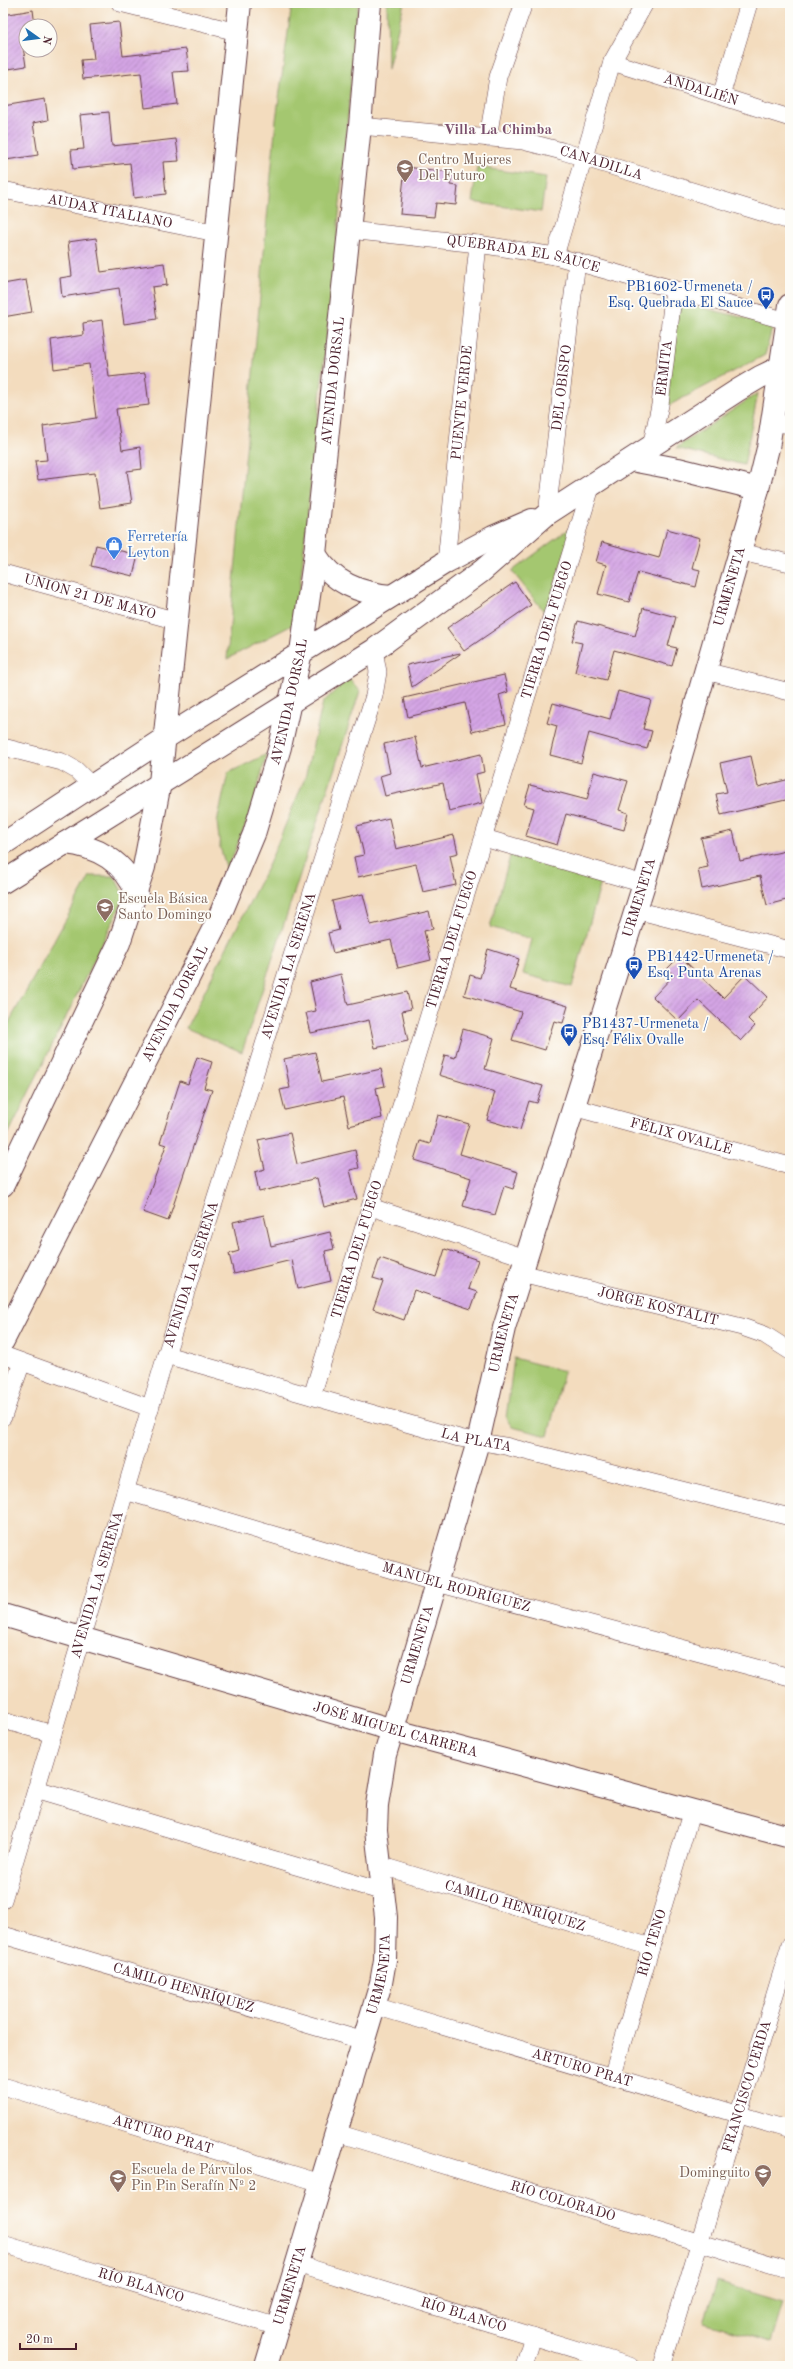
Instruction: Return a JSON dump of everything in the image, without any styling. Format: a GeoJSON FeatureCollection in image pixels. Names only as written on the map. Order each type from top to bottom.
{"type":"FeatureCollection","features":[{"type":"Feature","properties":{"kind":"main road"},"geometry":{"type":"LineString","coordinates":[[3,1185],[107,970],[137,894],[151,837],[160,783],[165,738],[240,3]]}},
{"type":"Feature","properties":{"kind":"main road","name":"AVENIDA DORSAL"},"geometry":{"type":"LineString","coordinates":[[3,1341],[221,913],[254,834],[276,761],[301,652],[315,554],[360,126],[370,3]]}},
{"type":"Feature","properties":{"kind":"main road","name":"URMENETA"},"geometry":{"type":"LineString","coordinates":[[266,2366],[375,2006],[385,1952],[386,1917],[384,1892],[379,1865],[377,1806],[385,1755],[478,1442],[500,1346],[573,1107],[644,884],[758,489],[781,423],[788,313]]}},
{"type":"Feature","properties":{"kind":"main road"},"geometry":{"type":"LineString","coordinates":[[3,882],[160,783],[290,704],[374,650],[482,571],[546,514],[754,380],[785,365]]}},
{"type":"Feature","properties":{"kind":"main road"},"geometry":{"type":"LineString","coordinates":[[631,460],[678,468],[758,489]]}},
{"type":"Feature","properties":{"kind":"main road"},"geometry":{"type":"LineString","coordinates":[[3,844],[91,785],[446,562],[493,537],[546,514]]}},
{"type":"Feature","properties":{"kind":"main road"},"geometry":{"type":"LineString","coordinates":[[315,554],[330,573],[350,587],[369,593],[391,596]]}},
{"type":"Feature","properties":{"kind":"main road"},"geometry":{"type":"LineString","coordinates":[[65,843],[89,847],[106,855],[127,874],[137,894]]}},
{"type":"Feature","properties":{"kind":"main road","name":"JOSÉ MIGUEL CARRERA"},"geometry":{"type":"LineString","coordinates":[[3,1615],[393,1730],[790,1837]]}},
{"type":"Feature","properties":{"kind":"street"},"geometry":{"type":"LineString","coordinates":[[120,3],[237,32]]}},
{"type":"Feature","properties":{"kind":"street"},"geometry":{"type":"LineString","coordinates":[[488,138],[498,77],[524,3]]}},
{"type":"Feature","properties":{"kind":"street"},"geometry":{"type":"LineString","coordinates":[[721,96],[750,3]]}},
{"type":"Feature","properties":{"kind":"street"},"geometry":{"type":"LineString","coordinates":[[555,256],[612,62],[643,4]]}},
{"type":"Feature","properties":{"kind":"street","name":"ANDALIÉN"},"geometry":{"type":"LineString","coordinates":[[612,62],[790,118]]}},
{"type":"Feature","properties":{"kind":"street","name":"CANADILLA"},"geometry":{"type":"LineString","coordinates":[[360,126],[523,141],[584,158],[790,221]]}},
{"type":"Feature","properties":{"kind":"street","name":"AUDAX ITALIANO"},"geometry":{"type":"LineString","coordinates":[[3,190],[216,233]]}},
{"type":"Feature","properties":{"kind":"street","name":"QUEBRADA EL SAUCE"},"geometry":{"type":"LineString","coordinates":[[349,230],[478,244],[555,256],[674,288],[788,313]]}},
{"type":"Feature","properties":{"kind":"street","name":"PUENTE VERDE"},"geometry":{"type":"LineString","coordinates":[[446,562],[478,244]]}},
{"type":"Feature","properties":{"kind":"street","name":"DEL OBISPO"},"geometry":{"type":"LineString","coordinates":[[546,514],[577,261]]}},
{"type":"Feature","properties":{"kind":"street","name":"ERMITA"},"geometry":{"type":"LineString","coordinates":[[651,447],[660,405],[674,288]]}},
{"type":"Feature","properties":{"kind":"street","name":"TIERRA DEL FUEGO"},"geometry":{"type":"LineString","coordinates":[[312,1396],[592,484]]}},
{"type":"Feature","properties":{"kind":"street"},"geometry":{"type":"LineString","coordinates":[[740,552],[790,563]]}},
{"type":"Feature","properties":{"kind":"street","name":"UNION 21 DE MAYO"},"geometry":{"type":"LineString","coordinates":[[3,573],[177,621]]}},
{"type":"Feature","properties":{"kind":"street","name":"AVENIDA LA SERENA"},"geometry":{"type":"LineString","coordinates":[[3,1900],[166,1355],[374,696],[378,672],[374,650]]}},
{"type":"Feature","properties":{"kind":"street"},"geometry":{"type":"LineString","coordinates":[[705,671],[790,692]]}},
{"type":"Feature","properties":{"kind":"street"},"geometry":{"type":"LineString","coordinates":[[3,746],[69,765],[91,785]]}},
{"type":"Feature","properties":{"kind":"street"},"geometry":{"type":"LineString","coordinates":[[484,838],[644,884]]}},
{"type":"Feature","properties":{"kind":"street"},"geometry":{"type":"LineString","coordinates":[[636,910],[790,950]]}},
{"type":"Feature","properties":{"kind":"street","name":"FÉLIX OVALLE"},"geometry":{"type":"LineString","coordinates":[[573,1107],[790,1166]]}},
{"type":"Feature","properties":{"kind":"street","name":"JORGE KOSTALIT"},"geometry":{"type":"LineString","coordinates":[[371,1207],[524,1266],[742,1327],[765,1335],[790,1351]]}},
{"type":"Feature","properties":{"kind":"street"},"geometry":{"type":"LineString","coordinates":[[3,1355],[150,1408]]}},
{"type":"Feature","properties":{"kind":"street","name":"LA PLATA"},"geometry":{"type":"LineString","coordinates":[[166,1355],[478,1442],[504,1446],[790,1517]]}},
{"type":"Feature","properties":{"kind":"street"},"geometry":{"type":"LineString","coordinates":[[3,1417],[22,1362]]}},
{"type":"Feature","properties":{"kind":"street","name":"MANUEL RODRÍGUEZ"},"geometry":{"type":"LineString","coordinates":[[125,1491],[437,1583],[790,1676]]}},
{"type":"Feature","properties":{"kind":"street"},"geometry":{"type":"LineString","coordinates":[[3,1720],[52,1734]]}},
{"type":"Feature","properties":{"kind":"street"},"geometry":{"type":"LineString","coordinates":[[36,1789],[384,1892]]}},
{"type":"Feature","properties":{"kind":"street","name":"RÍO TENO"},"geometry":{"type":"LineString","coordinates":[[612,2076],[692,1810]]}},
{"type":"Feature","properties":{"kind":"street","name":"CAMILO HENRÍQUEZ"},"geometry":{"type":"LineString","coordinates":[[379,1865],[651,1947]]}},
{"type":"Feature","properties":{"kind":"street","name":"CAMILO HENRÍQUEZ"},"geometry":{"type":"LineString","coordinates":[[3,1935],[364,2041]]}},
{"type":"Feature","properties":{"kind":"street","name":"FRANCISCO CERDA"},"geometry":{"type":"LineString","coordinates":[[662,2366],[739,2114],[784,1985],[790,1945]]}},
{"type":"Feature","properties":{"kind":"street","name":"ARTURO PRAT"},"geometry":{"type":"LineString","coordinates":[[375,2006],[790,2130]]}},
{"type":"Feature","properties":{"kind":"street","name":"ARTURO PRAT"},"geometry":{"type":"LineString","coordinates":[[3,2086],[321,2183]]}},
{"type":"Feature","properties":{"kind":"street","name":"RÍO COLORADO"},"geometry":{"type":"LineString","coordinates":[[337,2133],[790,2270]]}},
{"type":"Feature","properties":{"kind":"street","name":"RÍO BLANCO"},"geometry":{"type":"LineString","coordinates":[[3,2244],[278,2327]]}},
{"type":"Feature","properties":{"kind":"street","name":"RÍO BLANCO"},"geometry":{"type":"LineString","coordinates":[[297,2264],[630,2366]]}},
{"type":"Feature","properties":{"kind":"street"},"geometry":{"type":"LineString","coordinates":[[524,2366],[534,2336]]}},
{"type":"Feature","properties":{"kind":"green space"},"geometry":{"type":"Polygon","coordinates":[[[292,3],[358,3],[336,248],[296,623],[227,659],[276,120],[292,3]]]}},
{"type":"Feature","properties":{"kind":"green space"},"geometry":{"type":"Polygon","coordinates":[[[387,3],[404,3],[388,69],[387,3]]]}},
{"type":"Feature","properties":{"kind":"green space"},"geometry":{"type":"Polygon","coordinates":[[[477,167],[546,177],[541,212],[472,202],[477,167]]]}},
{"type":"Feature","properties":{"kind":"green space"},"geometry":{"type":"Polygon","coordinates":[[[679,302],[773,325],[765,355],[664,408],[679,302]]]}},
{"type":"Feature","properties":{"kind":"green space"},"geometry":{"type":"Polygon","coordinates":[[[758,393],[744,465],[676,448],[758,393]]]}},
{"type":"Feature","properties":{"kind":"green space"},"geometry":{"type":"Polygon","coordinates":[[[573,526],[546,614],[512,571],[573,526]]]}},
{"type":"Feature","properties":{"kind":"green space"},"geometry":{"type":"Polygon","coordinates":[[[349,678],[360,691],[242,1052],[186,1028],[269,864],[305,778],[323,702],[349,678]]]}},
{"type":"Feature","properties":{"kind":"green space"},"geometry":{"type":"Polygon","coordinates":[[[267,754],[251,811],[227,870],[220,847],[217,822],[228,773],[267,754]]]}},
{"type":"Feature","properties":{"kind":"green space"},"geometry":{"type":"Polygon","coordinates":[[[511,853],[602,879],[572,987],[523,974],[532,939],[490,927],[511,853]]]}},
{"type":"Feature","properties":{"kind":"green space"},"geometry":{"type":"Polygon","coordinates":[[[90,876],[114,876],[125,897],[3,1145],[3,1033],[90,876]]]}},
{"type":"Feature","properties":{"kind":"green space"},"geometry":{"type":"Polygon","coordinates":[[[514,1358],[564,1371],[548,1436],[512,1427],[506,1418],[514,1358]]]}},
{"type":"Feature","properties":{"kind":"green space"},"geometry":{"type":"Polygon","coordinates":[[[717,2282],[783,2302],[771,2342],[704,2322],[717,2282]]]}},
{"type":"Feature","properties":{"kind":"building"},"geometry":{"type":"Polygon","coordinates":[[[33,10],[34,18],[18,18],[18,58],[25,58],[26,66],[3,70],[3,15],[33,10]]]}},
{"type":"Feature","properties":{"kind":"building"},"geometry":{"type":"Polygon","coordinates":[[[119,22],[123,56],[186,49],[189,71],[173,72],[177,104],[145,108],[141,73],[83,79],[81,60],[94,59],[90,25],[119,22]]]}},
{"type":"Feature","properties":{"kind":"building"},"geometry":{"type":"Polygon","coordinates":[[[45,99],[48,120],[33,123],[38,155],[6,160],[3,142],[3,106],[45,99]]]}},
{"type":"Feature","properties":{"kind":"building"},"geometry":{"type":"Polygon","coordinates":[[[109,112],[112,146],[176,139],[179,161],[163,162],[166,194],[134,198],[130,163],[73,169],[71,150],[84,149],[80,115],[109,112]]]}},
{"type":"Feature","properties":{"kind":"building"},"geometry":{"type":"Polygon","coordinates":[[[405,167],[452,172],[450,185],[458,186],[456,205],[436,203],[434,217],[400,214],[405,167]]]}},
{"type":"Feature","properties":{"kind":"building"},"geometry":{"type":"Polygon","coordinates":[[[96,238],[101,272],[164,263],[167,285],[152,287],[157,319],[124,324],[119,288],[62,297],[60,278],[72,276],[68,242],[96,238]]]}},
{"type":"Feature","properties":{"kind":"building"},"geometry":{"type":"Polygon","coordinates":[[[26,280],[32,312],[3,317],[3,284],[26,280]]]}},
{"type":"Feature","properties":{"kind":"building"},"geometry":{"type":"Polygon","coordinates":[[[102,320],[109,377],[145,373],[149,405],[116,409],[122,450],[140,447],[142,469],[127,471],[132,503],[100,508],[95,473],[38,480],[35,461],[47,460],[43,426],[96,418],[89,364],[54,369],[51,340],[84,335],[83,323],[102,320]]]}},
{"type":"Feature","properties":{"kind":"building"},"geometry":{"type":"Polygon","coordinates":[[[667,529],[700,538],[692,568],[700,570],[696,587],[638,572],[629,602],[598,594],[606,565],[596,562],[602,542],[659,558],[667,529]]]}},
{"type":"Feature","properties":{"kind":"building","name":"Ferretería Leyton"},"geometry":{"type":"Polygon","coordinates":[[[96,545],[138,555],[133,576],[91,566],[96,545]]]}},
{"type":"Feature","properties":{"kind":"building"},"geometry":{"type":"Polygon","coordinates":[[[515,582],[531,605],[464,651],[447,628],[515,582]]]}},
{"type":"Feature","properties":{"kind":"building"},"geometry":{"type":"Polygon","coordinates":[[[643,608],[676,617],[668,646],[677,648],[672,666],[614,650],[606,680],[575,672],[582,643],[572,641],[578,621],[635,636],[643,608]]]}},
{"type":"Feature","properties":{"kind":"building"},"geometry":{"type":"Polygon","coordinates":[[[460,654],[412,687],[407,665],[460,654]]]}},
{"type":"Feature","properties":{"kind":"building"},"geometry":{"type":"Polygon","coordinates":[[[504,675],[508,692],[499,695],[506,724],[472,732],[465,703],[408,717],[404,698],[504,675]]]}},
{"type":"Feature","properties":{"kind":"building"},"geometry":{"type":"Polygon","coordinates":[[[618,691],[651,700],[643,729],[652,731],[647,749],[589,733],[581,763],[550,755],[557,726],[547,723],[553,703],[610,719],[618,691]]]}},
{"type":"Feature","properties":{"kind":"building"},"geometry":{"type":"Polygon","coordinates":[[[415,737],[422,768],[481,754],[484,772],[476,774],[482,803],[449,811],[443,783],[385,796],[380,776],[390,773],[384,744],[415,737]]]}},
{"type":"Feature","properties":{"kind":"building"},"geometry":{"type":"Polygon","coordinates":[[[751,756],[758,787],[790,779],[790,799],[721,815],[716,794],[727,792],[720,763],[751,756]]]}},
{"type":"Feature","properties":{"kind":"building"},"geometry":{"type":"Polygon","coordinates":[[[594,772],[628,781],[619,810],[628,813],[624,830],[566,814],[557,845],[526,836],[534,808],[524,805],[530,785],[587,800],[594,772]]]}},
{"type":"Feature","properties":{"kind":"building"},"geometry":{"type":"Polygon","coordinates":[[[389,818],[396,849],[454,835],[458,853],[450,855],[456,885],[423,892],[416,864],[358,877],[354,857],[364,855],[357,826],[389,818]]]}},
{"type":"Feature","properties":{"kind":"building"},"geometry":{"type":"Polygon","coordinates":[[[733,831],[740,861],[790,850],[790,899],[767,905],[760,876],[702,889],[698,869],[708,867],[701,838],[733,831]]]}},
{"type":"Feature","properties":{"kind":"building"},"geometry":{"type":"Polygon","coordinates":[[[363,894],[371,925],[429,911],[433,929],[424,931],[431,960],[398,968],[391,940],[333,953],[328,933],[339,930],[332,901],[363,894]]]}},
{"type":"Feature","properties":{"kind":"building"},"geometry":{"type":"Polygon","coordinates":[[[488,949],[519,959],[510,989],[568,1006],[563,1023],[554,1021],[545,1050],[512,1040],[521,1012],[464,995],[470,975],[480,978],[488,949]]]}},
{"type":"Feature","properties":{"kind":"building"},"geometry":{"type":"Polygon","coordinates":[[[680,956],[723,998],[745,975],[768,997],[748,1019],[755,1026],[741,1041],[698,1000],[678,1021],[653,997],[674,975],[667,969],[680,956]]]}},
{"type":"Feature","properties":{"kind":"building"},"geometry":{"type":"Polygon","coordinates":[[[341,974],[348,1005],[407,992],[411,1009],[402,1011],[408,1041],[375,1048],[369,1020],[311,1033],[306,1013],[316,1011],[310,982],[341,974]]]}},
{"type":"Feature","properties":{"kind":"building"},"geometry":{"type":"Polygon","coordinates":[[[463,1029],[494,1038],[485,1069],[543,1086],[537,1103],[529,1101],[520,1130],[487,1120],[495,1092],[439,1075],[445,1055],[455,1058],[463,1029]]]}},
{"type":"Feature","properties":{"kind":"building"},"geometry":{"type":"Polygon","coordinates":[[[315,1052],[322,1082],[381,1069],[385,1086],[376,1088],[382,1118],[349,1126],[343,1097],[285,1110],[280,1090],[290,1088],[284,1059],[315,1052]]]}},
{"type":"Feature","properties":{"kind":"building"},"geometry":{"type":"Polygon","coordinates":[[[197,1057],[212,1062],[204,1088],[212,1090],[168,1221],[143,1212],[166,1145],[160,1143],[180,1081],[188,1084],[197,1057]]]}},
{"type":"Feature","properties":{"kind":"building"},"geometry":{"type":"Polygon","coordinates":[[[438,1115],[469,1124],[460,1154],[518,1172],[513,1189],[504,1186],[495,1215],[463,1206],[471,1178],[414,1160],[420,1141],[430,1144],[438,1115]]]}},
{"type":"Feature","properties":{"kind":"building"},"geometry":{"type":"Polygon","coordinates":[[[290,1133],[297,1164],[355,1150],[359,1168],[350,1170],[357,1199],[324,1207],[317,1178],[259,1192],[255,1172],[265,1169],[258,1140],[290,1133]]]}},
{"type":"Feature","properties":{"kind":"building"},"geometry":{"type":"Polygon","coordinates":[[[264,1215],[271,1246],[330,1232],[334,1249],[325,1251],[331,1281],[298,1289],[292,1260],[234,1274],[229,1254],[239,1251],[233,1222],[264,1215]]]}},
{"type":"Feature","properties":{"kind":"building"},"geometry":{"type":"Polygon","coordinates":[[[445,1249],[478,1260],[468,1289],[477,1292],[471,1309],[414,1290],[404,1320],[373,1309],[383,1281],[373,1278],[380,1258],[436,1277],[445,1249]]]}},
{"type":"Feature","properties":{"kind":"place","name":"Centro Mujeres Del Futuro"},"geometry":{"type":"Point","coordinates":[405,183]}},
{"type":"Feature","properties":{"kind":"place","name":"PB1602-Urmeneta / Esq. Quebrada El Sauce"},"geometry":{"type":"Point","coordinates":[766,310]}},
{"type":"Feature","properties":{"kind":"place","name":"Ferretería Leyton"},"geometry":{"type":"Point","coordinates":[114,560]}},
{"type":"Feature","properties":{"kind":"place","name":"Escuela Básica Santo Domingo"},"geometry":{"type":"Point","coordinates":[105,922]}},
{"type":"Feature","properties":{"kind":"place","name":"PB1442-Urmeneta / Esq. Punta Arenas"},"geometry":{"type":"Point","coordinates":[634,980]}},
{"type":"Feature","properties":{"kind":"place","name":"PB1437-Urmeneta / Esq. Félix Ovalle"},"geometry":{"type":"Point","coordinates":[569,1047]}},
{"type":"Feature","properties":{"kind":"place","name":"Dominguito"},"geometry":{"type":"Point","coordinates":[763,2188]}},
{"type":"Feature","properties":{"kind":"place","name":"Escuela de Párvulos Pin Pin Serafín Nº 2"},"geometry":{"type":"Point","coordinates":[118,2193]}},
{"type":"Feature","properties":{"kind":"district","name":"Villa La Chimba"},"geometry":{"type":"Point","coordinates":[498,130]}}]}
